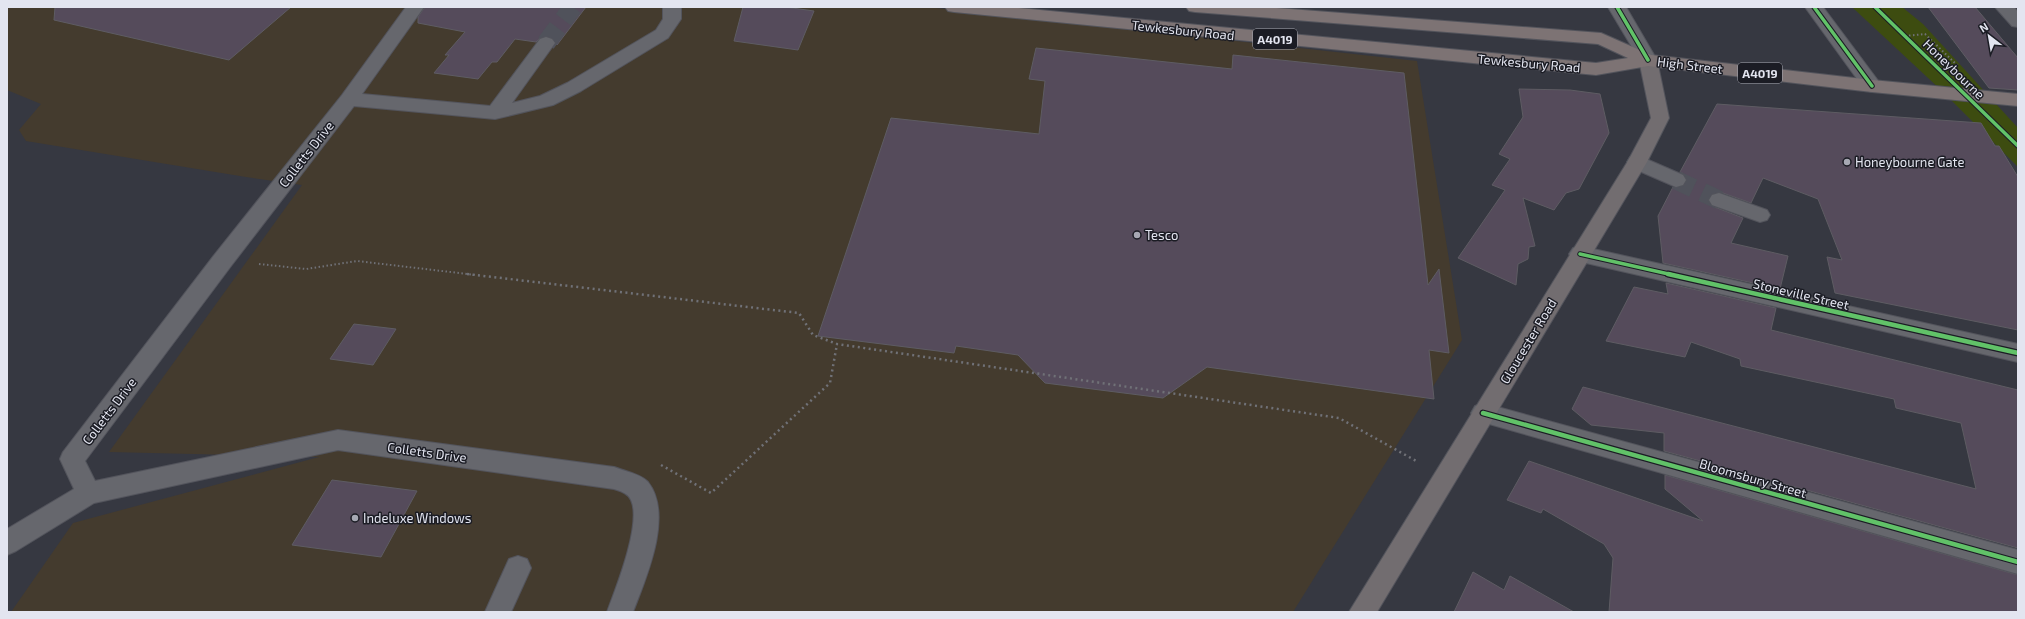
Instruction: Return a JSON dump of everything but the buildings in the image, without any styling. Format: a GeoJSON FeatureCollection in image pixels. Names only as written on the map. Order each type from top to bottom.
{"type":"FeatureCollection","features":[{"type":"Feature","properties":{"kind":"highway","name":"Tewkesbury Road"},"geometry":{"type":"LineString","coordinates":[[954,7],[1596,69],[1648,60]]}},
{"type":"Feature","properties":{"kind":"highway","name":"Tewkesbury Road"},"geometry":{"type":"LineString","coordinates":[[1195,7],[1601,39],[1648,60]]}},
{"type":"Feature","properties":{"kind":"highway","name":"High Street"},"geometry":{"type":"LineString","coordinates":[[1648,60],[1872,86],[2018,100]]}},
{"type":"Feature","properties":{"kind":"main road","name":"Gloucester Road"},"geometry":{"type":"LineString","coordinates":[[1362,612],[1637,162],[1660,118],[1648,60]]}},
{"type":"Feature","properties":{"kind":"street","name":"Colletts Drive"},"geometry":{"type":"LineString","coordinates":[[88,493],[72,459],[223,260],[349,99],[414,7]]}},
{"type":"Feature","properties":{"kind":"street"},"geometry":{"type":"LineString","coordinates":[[349,99],[495,113],[546,101],[574,87],[662,34],[672,19],[672,7]]}},
{"type":"Feature","properties":{"kind":"street"},"geometry":{"type":"LineString","coordinates":[[1617,7],[1648,60]]}},
{"type":"Feature","properties":{"kind":"street"},"geometry":{"type":"LineString","coordinates":[[1814,7],[1872,86]]}},
{"type":"Feature","properties":{"kind":"street"},"geometry":{"type":"LineString","coordinates":[[2004,7],[2018,22]]}},
{"type":"Feature","properties":{"kind":"street"},"geometry":{"type":"LineString","coordinates":[[495,113],[546,44]]}},
{"type":"Feature","properties":{"kind":"street"},"geometry":{"type":"LineString","coordinates":[[1637,162],[1676,180]]}},
{"type":"Feature","properties":{"kind":"street"},"geometry":{"type":"LineString","coordinates":[[1719,200],[1760,215]]}},
{"type":"Feature","properties":{"kind":"street","name":"Stoneville Street"},"geometry":{"type":"LineString","coordinates":[[1580,254],[2018,353]]}},
{"type":"Feature","properties":{"kind":"street","name":"Bloomsbury Street"},"geometry":{"type":"LineString","coordinates":[[1483,413],[2018,562]]}},
{"type":"Feature","properties":{"kind":"street","name":"Colletts Drive"},"geometry":{"type":"LineString","coordinates":[[7,543],[88,493],[338,440],[614,478],[639,489],[646,501],[646,522],[638,558],[620,612]]}},
{"type":"Feature","properties":{"kind":"street"},"geometry":{"type":"LineString","coordinates":[[498,612],[518,568]]}},
{"type":"Feature","properties":{"kind":"path"},"geometry":{"type":"LineString","coordinates":[[1905,36],[1925,34],[1962,70]]}},
{"type":"Feature","properties":{"kind":"path"},"geometry":{"type":"LineString","coordinates":[[223,260],[306,269],[357,262],[799,313],[813,335],[837,344],[1340,418],[1444,477]]}},
{"type":"Feature","properties":{"kind":"path"},"geometry":{"type":"LineString","coordinates":[[659,465],[665,466],[711,493],[830,383],[837,344]]}},
{"type":"Feature","properties":{"kind":"shaded area"},"geometry":{"type":"Polygon","coordinates":[[[7,7],[927,7],[1417,61],[1462,340],[1293,612],[11,612],[73,523],[319,457],[109,452],[302,185],[26,141],[19,130],[41,104],[7,90],[7,7]]]}},
{"type":"Feature","properties":{"kind":"green space"},"geometry":{"type":"Polygon","coordinates":[[[1852,7],[1902,7],[1923,24],[2018,128],[2018,167],[1942,91],[1852,7]]]}},
{"type":"Feature","properties":{"kind":"tunnel"},"geometry":{"type":"LineString","coordinates":[[546,43],[573,7]]}},
{"type":"Feature","properties":{"kind":"tunnel"},"geometry":{"type":"LineString","coordinates":[[1676,180],[1719,200]]}},
{"type":"Feature","properties":{"kind":"cycle path"},"geometry":{"type":"LineString","coordinates":[[1617,7],[1648,60]]}},
{"type":"Feature","properties":{"kind":"cycle path"},"geometry":{"type":"LineString","coordinates":[[1814,7],[1872,86]]}},
{"type":"Feature","properties":{"kind":"cycle path","name":"Honeybourne"},"geometry":{"type":"LineString","coordinates":[[1875,7],[2018,146]]}},
{"type":"Feature","properties":{"kind":"cycle path"},"geometry":{"type":"LineString","coordinates":[[1580,254],[2018,353]]}},
{"type":"Feature","properties":{"kind":"cycle path"},"geometry":{"type":"LineString","coordinates":[[1483,413],[2018,562]]}},
{"type":"Feature","properties":{"kind":"place","name":"Honeybourne Gate"},"geometry":{"type":"Point","coordinates":[1847,162]}},
{"type":"Feature","properties":{"kind":"place","name":"Tesco"},"geometry":{"type":"Point","coordinates":[1137,235]}},
{"type":"Feature","properties":{"kind":"place","name":"Indeluxe Windows"},"geometry":{"type":"Point","coordinates":[355,518]}}]}
